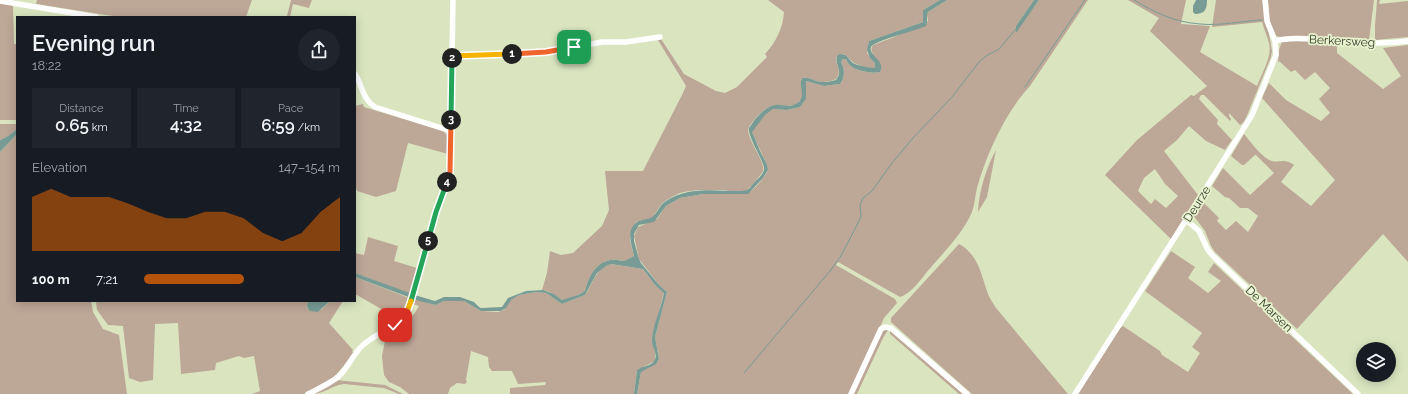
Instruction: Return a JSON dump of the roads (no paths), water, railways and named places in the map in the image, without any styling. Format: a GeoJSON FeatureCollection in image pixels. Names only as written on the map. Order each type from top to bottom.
{"type":"FeatureCollection","features":[{"type":"Feature","properties":{"kind":"street"},"geometry":{"type":"LineString","coordinates":[[308,394],[338,376],[363,345],[401,319],[408,310],[412,300],[436,212],[449,178],[453,0]]}},
{"type":"Feature","properties":{"kind":"street","name":"Deurze"},"geometry":{"type":"LineString","coordinates":[[1075,394],[1250,119],[1277,50],[1267,22],[1266,0]]}},
{"type":"Feature","properties":{"kind":"street"},"geometry":{"type":"LineString","coordinates":[[0,1],[90,16]]}},
{"type":"Feature","properties":{"kind":"street"},"geometry":{"type":"LineString","coordinates":[[452,56],[534,53],[602,42],[626,42],[660,37]]}},
{"type":"Feature","properties":{"kind":"street","name":"Berkersweg"},"geometry":{"type":"LineString","coordinates":[[1275,41],[1282,39],[1303,38],[1385,43],[1408,41]]}},
{"type":"Feature","properties":{"kind":"street"},"geometry":{"type":"LineString","coordinates":[[356,77],[363,95],[369,103],[375,107],[450,131]]}},
{"type":"Feature","properties":{"kind":"street","name":"De Marsen"},"geometry":{"type":"LineString","coordinates":[[1186,220],[1199,231],[1208,250],[1213,256],[1358,394]]}},
{"type":"Feature","properties":{"kind":"street"},"geometry":{"type":"LineString","coordinates":[[851,394],[881,329],[885,327],[891,328],[967,394]]}},
{"type":"Feature","properties":{"kind":"water"},"geometry":{"type":"Polygon","coordinates":[[[940,0],[947,0],[928,12],[926,26],[879,42],[871,47],[872,53],[881,64],[880,72],[877,73],[858,70],[852,67],[846,59],[843,59],[841,62],[844,70],[844,76],[840,84],[824,86],[806,81],[806,99],[800,107],[787,110],[773,109],[765,115],[752,132],[767,164],[768,170],[763,178],[748,194],[703,194],[680,198],[666,206],[654,222],[639,225],[634,234],[634,241],[639,259],[659,285],[667,292],[655,337],[659,359],[656,364],[641,372],[637,394],[634,394],[637,370],[653,363],[656,356],[652,342],[653,334],[664,293],[655,285],[643,269],[611,264],[597,273],[585,295],[562,304],[546,293],[536,292],[519,295],[511,300],[506,308],[501,311],[481,311],[464,301],[444,301],[436,305],[419,301],[356,277],[356,273],[435,301],[444,297],[460,297],[474,302],[481,308],[502,307],[508,298],[526,291],[543,290],[554,294],[562,300],[578,295],[585,291],[590,276],[600,264],[610,260],[624,261],[634,256],[630,238],[633,226],[639,221],[652,217],[666,201],[683,193],[693,191],[741,191],[750,188],[764,170],[749,133],[749,128],[757,117],[771,106],[787,106],[799,102],[802,96],[802,78],[808,78],[821,82],[836,80],[839,70],[836,59],[840,54],[846,56],[855,64],[875,68],[875,63],[870,58],[867,50],[869,41],[923,22],[923,10],[940,0]]]}},
{"type":"Feature","properties":{"kind":"water"},"geometry":{"type":"Polygon","coordinates":[[[1034,0],[1039,0],[1016,33],[1016,26],[1034,0]]]}},
{"type":"Feature","properties":{"kind":"water"},"geometry":{"type":"Polygon","coordinates":[[[1196,0],[1207,0],[1205,10],[1198,14],[1193,12],[1193,6],[1196,0]]]}},
{"type":"Feature","properties":{"kind":"water"},"geometry":{"type":"Polygon","coordinates":[[[16,130],[16,135],[0,152],[0,140],[16,130]]]}},
{"type":"Feature","properties":{"kind":"water"},"geometry":{"type":"Polygon","coordinates":[[[308,302],[329,302],[318,312],[309,311],[307,306],[308,302]]]}},
{"type":"Feature","properties":{"kind":"waterway"},"geometry":{"type":"LineString","coordinates":[[1025,87],[1085,0]]}},
{"type":"Feature","properties":{"kind":"waterway"},"geometry":{"type":"LineString","coordinates":[[1134,0],[1173,19],[1191,23],[1216,24],[1262,20]]}},
{"type":"Feature","properties":{"kind":"waterway"},"geometry":{"type":"LineString","coordinates":[[744,373],[841,256],[861,217],[860,205],[863,198],[872,191],[892,163],[913,138],[952,97],[979,62],[986,56],[999,49],[1016,29]]}}]}
